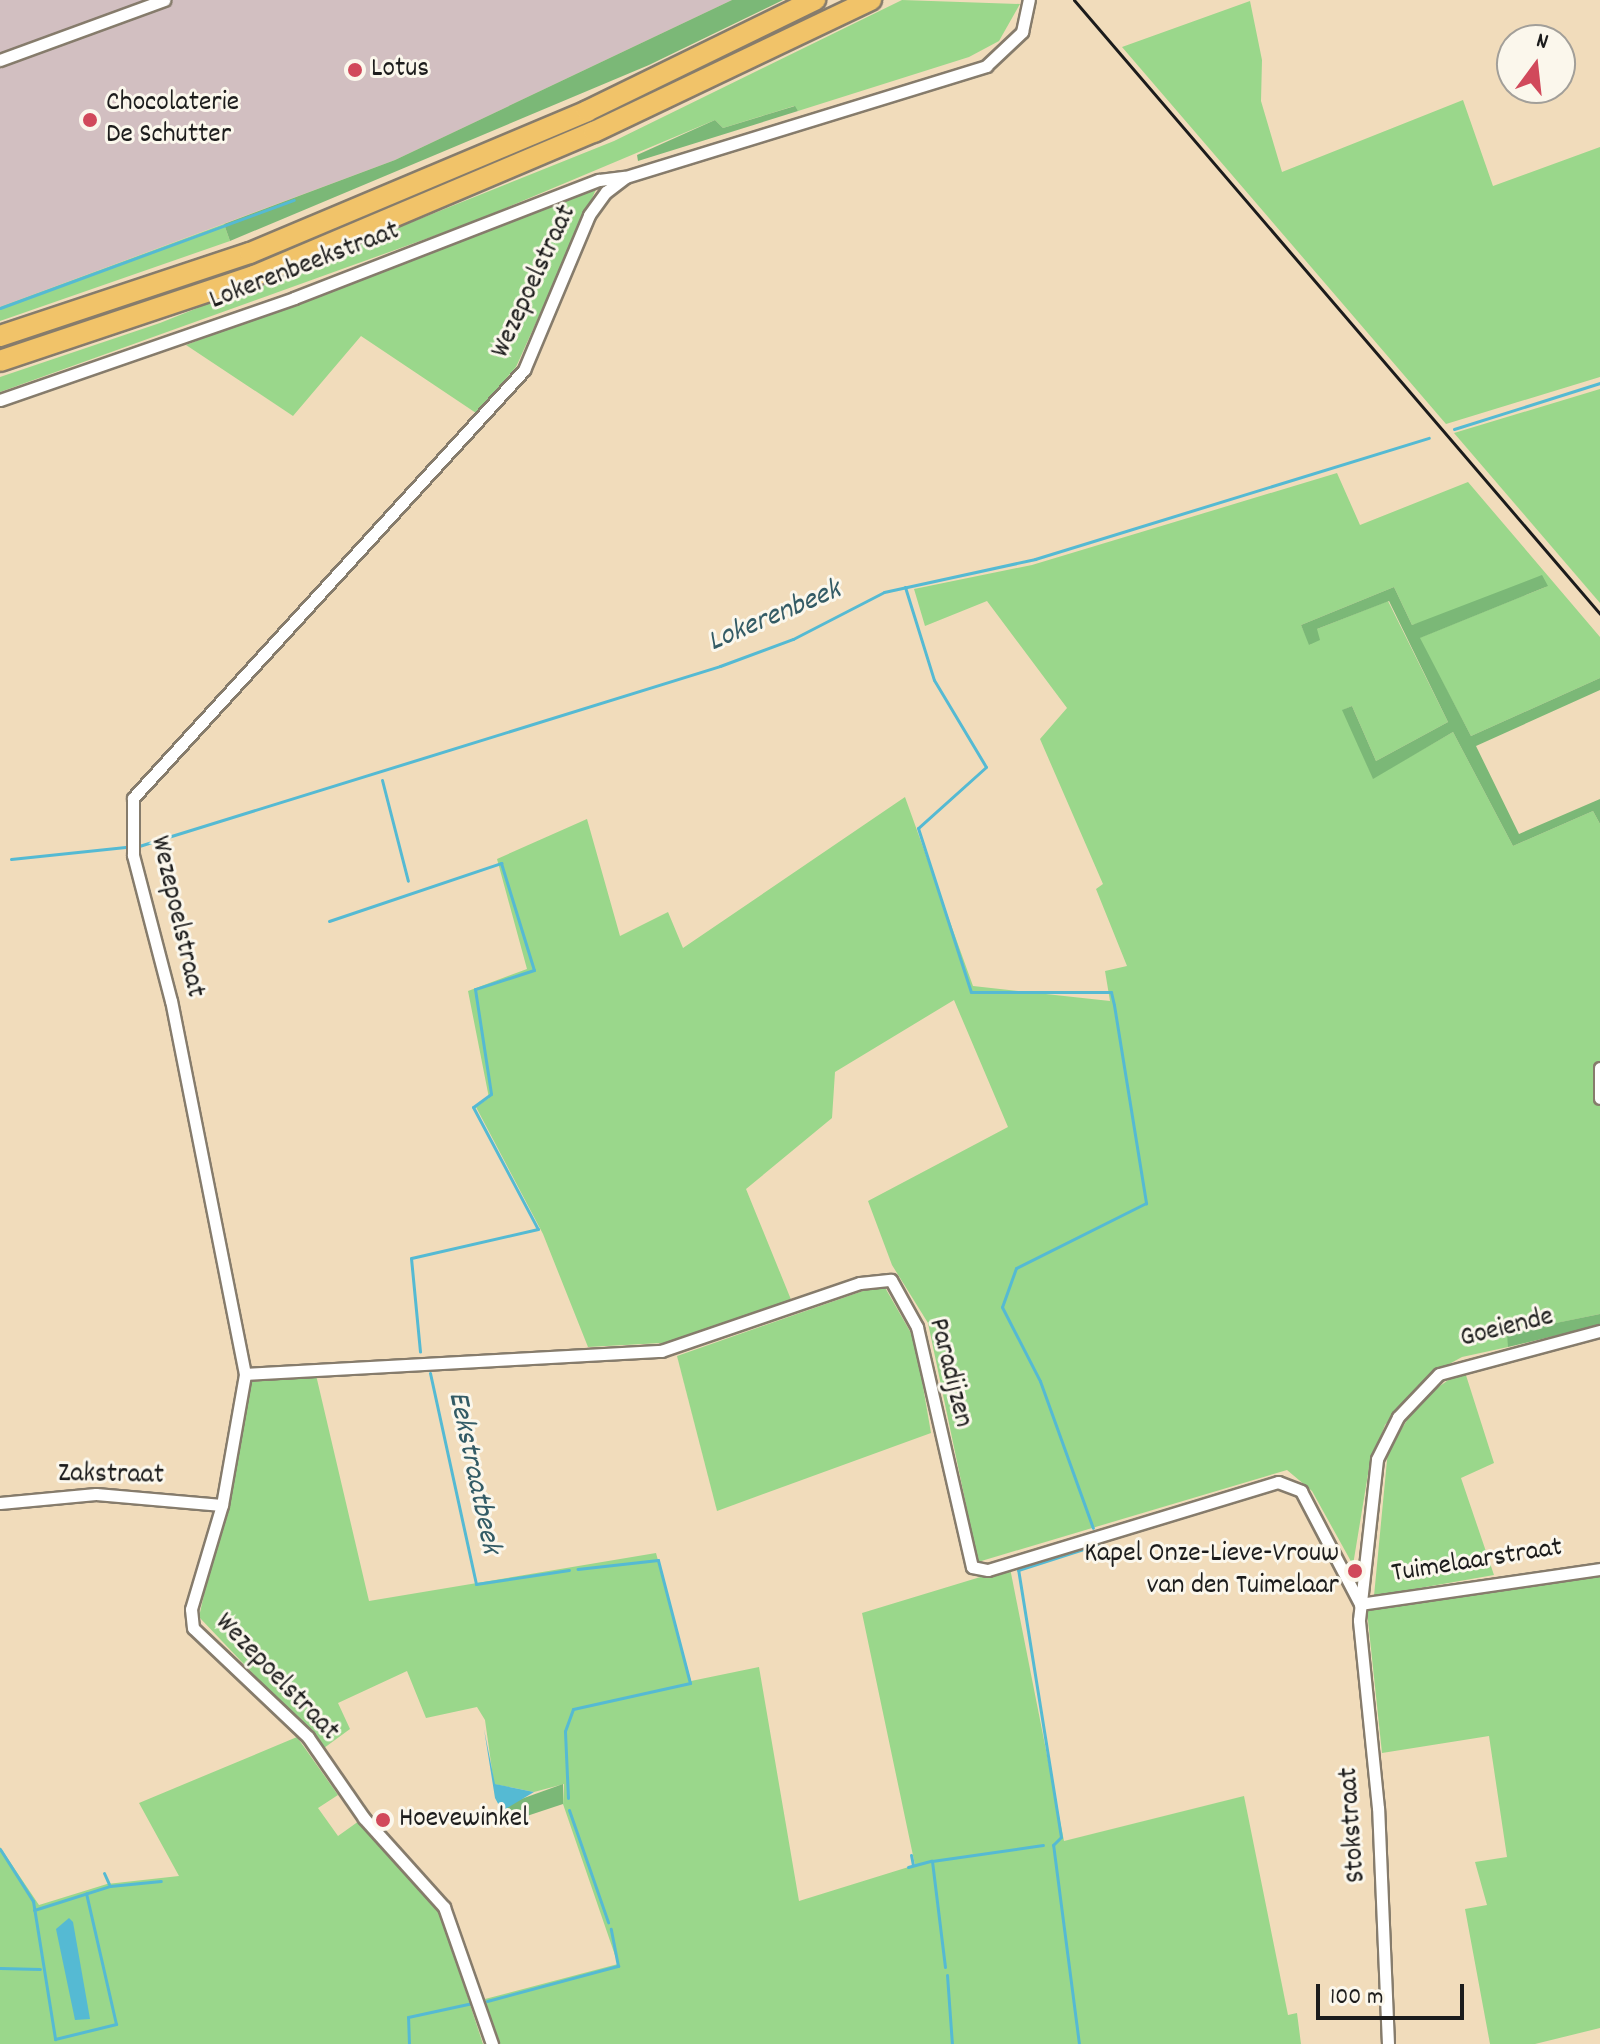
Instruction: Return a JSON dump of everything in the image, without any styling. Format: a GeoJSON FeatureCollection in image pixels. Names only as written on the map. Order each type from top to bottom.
{"type":"FeatureCollection","features":[{"type":"Feature","properties":{"kind":"highway"},"geometry":{"type":"LineString","coordinates":[[0,336],[250,253],[587,111],[815,0]]}},
{"type":"Feature","properties":{"kind":"highway"},"geometry":{"type":"LineString","coordinates":[[0,361],[254,276],[594,132],[871,0]]}},
{"type":"Feature","properties":{"kind":"street"},"geometry":{"type":"LineString","coordinates":[[0,60],[164,0]]}},
{"type":"Feature","properties":{"kind":"street","name":"Wezepoelstraat"},"geometry":{"type":"LineString","coordinates":[[492,2044],[444,1907],[364,1818],[308,1737],[193,1628],[191,1609],[222,1505],[245,1374],[171,1001],[133,855],[133,798],[524,370],[589,215],[626,177],[986,66],[1022,32],[1029,0]]}},
{"type":"Feature","properties":{"kind":"street","name":"Lokerenbeekstraat"},"geometry":{"type":"LineString","coordinates":[[0,400],[294,298],[599,180],[626,177]]}},
{"type":"Feature","properties":{"kind":"street"},"geometry":{"type":"LineString","coordinates":[[1600,1068],[1600,1098]]}},
{"type":"Feature","properties":{"kind":"street","name":"Paradijzen"},"geometry":{"type":"LineString","coordinates":[[245,1374],[661,1351],[860,1283],[891,1280],[917,1327],[972,1567],[988,1570],[1278,1482],[1301,1491],[1360,1604]]}},
{"type":"Feature","properties":{"kind":"street","name":"Goeiende"},"geometry":{"type":"LineString","coordinates":[[1360,1604],[1377,1459],[1423,1387],[1465,1362],[1600,1331]]}},
{"type":"Feature","properties":{"kind":"street","name":"Zakstraat"},"geometry":{"type":"LineString","coordinates":[[0,1503],[96,1494],[222,1505]]}},
{"type":"Feature","properties":{"kind":"street","name":"Tuimelaarstraat"},"geometry":{"type":"LineString","coordinates":[[1360,1604],[1600,1569]]}},
{"type":"Feature","properties":{"kind":"street","name":"Stokstraat"},"geometry":{"type":"LineString","coordinates":[[1360,1604],[1388,2044]]}},
{"type":"Feature","properties":{"kind":"shaded area"},"geometry":{"type":"Polygon","coordinates":[[[0,0],[732,0],[395,160],[0,307],[0,0]]]}},
{"type":"Feature","properties":{"kind":"green space"},"geometry":{"type":"Polygon","coordinates":[[[732,0],[783,0],[649,65],[230,241],[224,224],[395,160],[732,0]]]}},
{"type":"Feature","properties":{"kind":"green space"},"geometry":{"type":"Polygon","coordinates":[[[902,0],[1020,4],[999,41],[969,57],[798,111],[794,106],[723,128],[715,120],[470,223],[0,392],[0,377],[160,323],[614,141],[902,0]]]}},
{"type":"Feature","properties":{"kind":"green space"},"geometry":{"type":"Polygon","coordinates":[[[1250,1],[1262,60],[1261,101],[1282,172],[1463,100],[1493,186],[1600,147],[1600,377],[1446,424],[1122,47],[1250,1]]]}},
{"type":"Feature","properties":{"kind":"green space"},"geometry":{"type":"Polygon","coordinates":[[[795,106],[798,111],[638,161],[637,155],[715,120],[723,128],[795,106]]]}},
{"type":"Feature","properties":{"kind":"green space"},"geometry":{"type":"Polygon","coordinates":[[[598,185],[516,367],[476,413],[361,336],[293,416],[186,345],[598,185]]]}},
{"type":"Feature","properties":{"kind":"green space"},"geometry":{"type":"Polygon","coordinates":[[[224,224],[230,241],[0,321],[0,307],[224,224]]]}},
{"type":"Feature","properties":{"kind":"green space"},"geometry":{"type":"Polygon","coordinates":[[[1600,389],[1600,603],[1454,433],[1600,389]]]}},
{"type":"Feature","properties":{"kind":"green space"},"geometry":{"type":"Polygon","coordinates":[[[1337,473],[1360,525],[1468,482],[1600,637],[1600,678],[1471,736],[1419,638],[1548,586],[1412,625],[1394,587],[1301,625],[1310,645],[1317,629],[1388,601],[1448,722],[1376,761],[1352,706],[1343,710],[1373,778],[1453,732],[1513,846],[1593,811],[1600,824],[1600,1314],[1508,1333],[1508,1347],[1462,1357],[1429,1375],[1385,1425],[1369,1468],[1353,1565],[1312,1491],[1287,1470],[978,1562],[928,1323],[892,1265],[868,1201],[1008,1127],[954,1000],[835,1072],[832,1118],[746,1189],[792,1302],[680,1342],[588,1347],[543,1234],[476,1107],[489,1098],[468,991],[527,969],[497,859],[587,819],[620,936],[668,912],[683,948],[905,797],[973,986],[1110,1001],[1105,971],[1127,966],[1096,889],[1103,884],[1040,739],[1067,708],[987,601],[925,626],[914,589],[1032,565],[1337,473]]]}},
{"type":"Feature","properties":{"kind":"green space"},"geometry":{"type":"Polygon","coordinates":[[[1542,575],[1548,586],[1420,638],[1471,736],[1600,678],[1600,690],[1476,746],[1519,834],[1600,799],[1600,824],[1593,811],[1513,846],[1453,732],[1373,779],[1342,710],[1352,706],[1376,761],[1448,722],[1389,601],[1317,629],[1320,640],[1309,645],[1301,625],[1394,587],[1412,625],[1542,575]]]}},
{"type":"Feature","properties":{"kind":"green space"},"geometry":{"type":"Polygon","coordinates":[[[883,1284],[915,1340],[931,1433],[717,1511],[677,1356],[883,1284]]]}},
{"type":"Feature","properties":{"kind":"green space"},"geometry":{"type":"Polygon","coordinates":[[[1600,1314],[1600,1325],[1508,1347],[1507,1333],[1600,1314]]]}},
{"type":"Feature","properties":{"kind":"green space"},"geometry":{"type":"Polygon","coordinates":[[[1464,1369],[1494,1463],[1461,1478],[1494,1575],[1374,1596],[1388,1450],[1420,1400],[1464,1369]]]}},
{"type":"Feature","properties":{"kind":"green space"},"geometry":{"type":"Polygon","coordinates":[[[316,1375],[369,1601],[656,1553],[691,1681],[759,1667],[799,1901],[915,1865],[862,1613],[1010,1568],[1064,1841],[1244,1796],[1288,2015],[1297,2013],[1301,2044],[496,2044],[485,1999],[618,1964],[563,1804],[564,1784],[534,1792],[494,1784],[485,1720],[477,1707],[426,1718],[407,1671],[338,1703],[350,1729],[324,1748],[199,1617],[251,1382],[316,1375]]]}},
{"type":"Feature","properties":{"kind":"green space"},"geometry":{"type":"Polygon","coordinates":[[[1600,1577],[1600,2028],[1535,2044],[1490,2044],[1465,1909],[1487,1905],[1475,1862],[1507,1857],[1489,1736],[1382,1753],[1367,1611],[1600,1577]]]}},
{"type":"Feature","properties":{"kind":"green space"},"geometry":{"type":"Polygon","coordinates":[[[297,1737],[338,1795],[318,1808],[338,1836],[359,1821],[440,1913],[483,2044],[0,2044],[0,1847],[39,1905],[107,1884],[179,1876],[139,1803],[297,1737]]]}},
{"type":"Feature","properties":{"kind":"green space"},"geometry":{"type":"Polygon","coordinates":[[[563,1784],[563,1804],[503,1824],[507,1804],[563,1784]]]}},
{"type":"Feature","properties":{"kind":"water"},"geometry":{"type":"Polygon","coordinates":[[[484,1729],[495,1784],[534,1792],[502,1811],[495,1798],[484,1729]]]}},
{"type":"Feature","properties":{"kind":"water"},"geometry":{"type":"Polygon","coordinates":[[[69,1918],[73,1922],[90,2019],[75,2020],[56,1929],[69,1918]]]}},
{"type":"Feature","properties":{"kind":"waterway"},"geometry":{"type":"LineString","coordinates":[[0,308],[294,200]]}},
{"type":"Feature","properties":{"kind":"waterway","name":"Lokerenbeek"},"geometry":{"type":"LineString","coordinates":[[1454,429],[1600,383]]}},
{"type":"Feature","properties":{"kind":"waterway","name":"Lokerenbeek"},"geometry":{"type":"LineString","coordinates":[[139,846],[720,666],[793,639],[884,592],[1035,559],[1429,438]]}},
{"type":"Feature","properties":{"kind":"waterway"},"geometry":{"type":"LineString","coordinates":[[905,587],[934,680],[986,767],[918,828],[971,992],[1111,992],[1114,1005],[1146,1203],[1016,1268],[1002,1307],[1040,1381],[1093,1528]]}},
{"type":"Feature","properties":{"kind":"waterway","name":"Eekstraatbeek"},"geometry":{"type":"LineString","coordinates":[[382,780],[408,881]]}},
{"type":"Feature","properties":{"kind":"waterway","name":"Lokerenbeek"},"geometry":{"type":"LineString","coordinates":[[11,859],[125,847]]}},
{"type":"Feature","properties":{"kind":"waterway","name":"Eekstraatbeek"},"geometry":{"type":"LineString","coordinates":[[329,921],[501,863],[534,970],[475,989],[491,1094],[473,1107],[538,1229],[411,1258],[420,1352]]}},
{"type":"Feature","properties":{"kind":"waterway","name":"Eekstraatbeek"},"geometry":{"type":"LineString","coordinates":[[430,1373],[476,1584],[569,1570]]}},
{"type":"Feature","properties":{"kind":"waterway"},"geometry":{"type":"LineString","coordinates":[[1079,2044],[1053,1845],[1061,1837],[1018,1570],[1099,1544]]}},
{"type":"Feature","properties":{"kind":"waterway","name":"Eekstraatbeek"},"geometry":{"type":"LineString","coordinates":[[568,1798],[565,1731],[573,1709],[690,1683],[658,1560],[577,1569]]}},
{"type":"Feature","properties":{"kind":"waterway","name":"Eekstraatbeek"},"geometry":{"type":"LineString","coordinates":[[569,1810],[608,1922]]}},
{"type":"Feature","properties":{"kind":"waterway"},"geometry":{"type":"LineString","coordinates":[[945,1967],[932,1861],[1043,1845]]}},
{"type":"Feature","properties":{"kind":"waterway"},"geometry":{"type":"LineString","coordinates":[[0,1849],[33,1901],[55,2039],[116,2024],[86,1893]]}},
{"type":"Feature","properties":{"kind":"waterway"},"geometry":{"type":"LineString","coordinates":[[911,1855],[913,1865]]}},
{"type":"Feature","properties":{"kind":"waterway"},"geometry":{"type":"LineString","coordinates":[[908,1867],[931,1861]]}},
{"type":"Feature","properties":{"kind":"waterway"},"geometry":{"type":"LineString","coordinates":[[104,1873],[109,1884]]}},
{"type":"Feature","properties":{"kind":"waterway"},"geometry":{"type":"LineString","coordinates":[[34,1910],[110,1886],[161,1881]]}},
{"type":"Feature","properties":{"kind":"waterway","name":"Eekstraatbeek"},"geometry":{"type":"LineString","coordinates":[[487,2001],[618,1966],[611,1929]]}},
{"type":"Feature","properties":{"kind":"waterway"},"geometry":{"type":"LineString","coordinates":[[0,1968],[40,1969]]}},
{"type":"Feature","properties":{"kind":"waterway"},"geometry":{"type":"LineString","coordinates":[[947,1975],[952,2044]]}},
{"type":"Feature","properties":{"kind":"waterway","name":"Eekstraatbeek"},"geometry":{"type":"LineString","coordinates":[[409,2044],[408,2017],[473,2003]]}},
{"type":"Feature","properties":{"kind":"railway"},"geometry":{"type":"LineString","coordinates":[[1074,0],[1600,614]]}},
{"type":"Feature","properties":{"kind":"place","name":"Lotus"},"geometry":{"type":"Point","coordinates":[355,70]}},
{"type":"Feature","properties":{"kind":"place","name":"Chocolaterie De Schutter"},"geometry":{"type":"Point","coordinates":[90,120]}},
{"type":"Feature","properties":{"kind":"place","name":"Kapel Onze-Lieve-Vrouw van den Tuimelaar"},"geometry":{"type":"Point","coordinates":[1355,1571]}},
{"type":"Feature","properties":{"kind":"place","name":"Hoevewinkel"},"geometry":{"type":"Point","coordinates":[383,1820]}}]}
